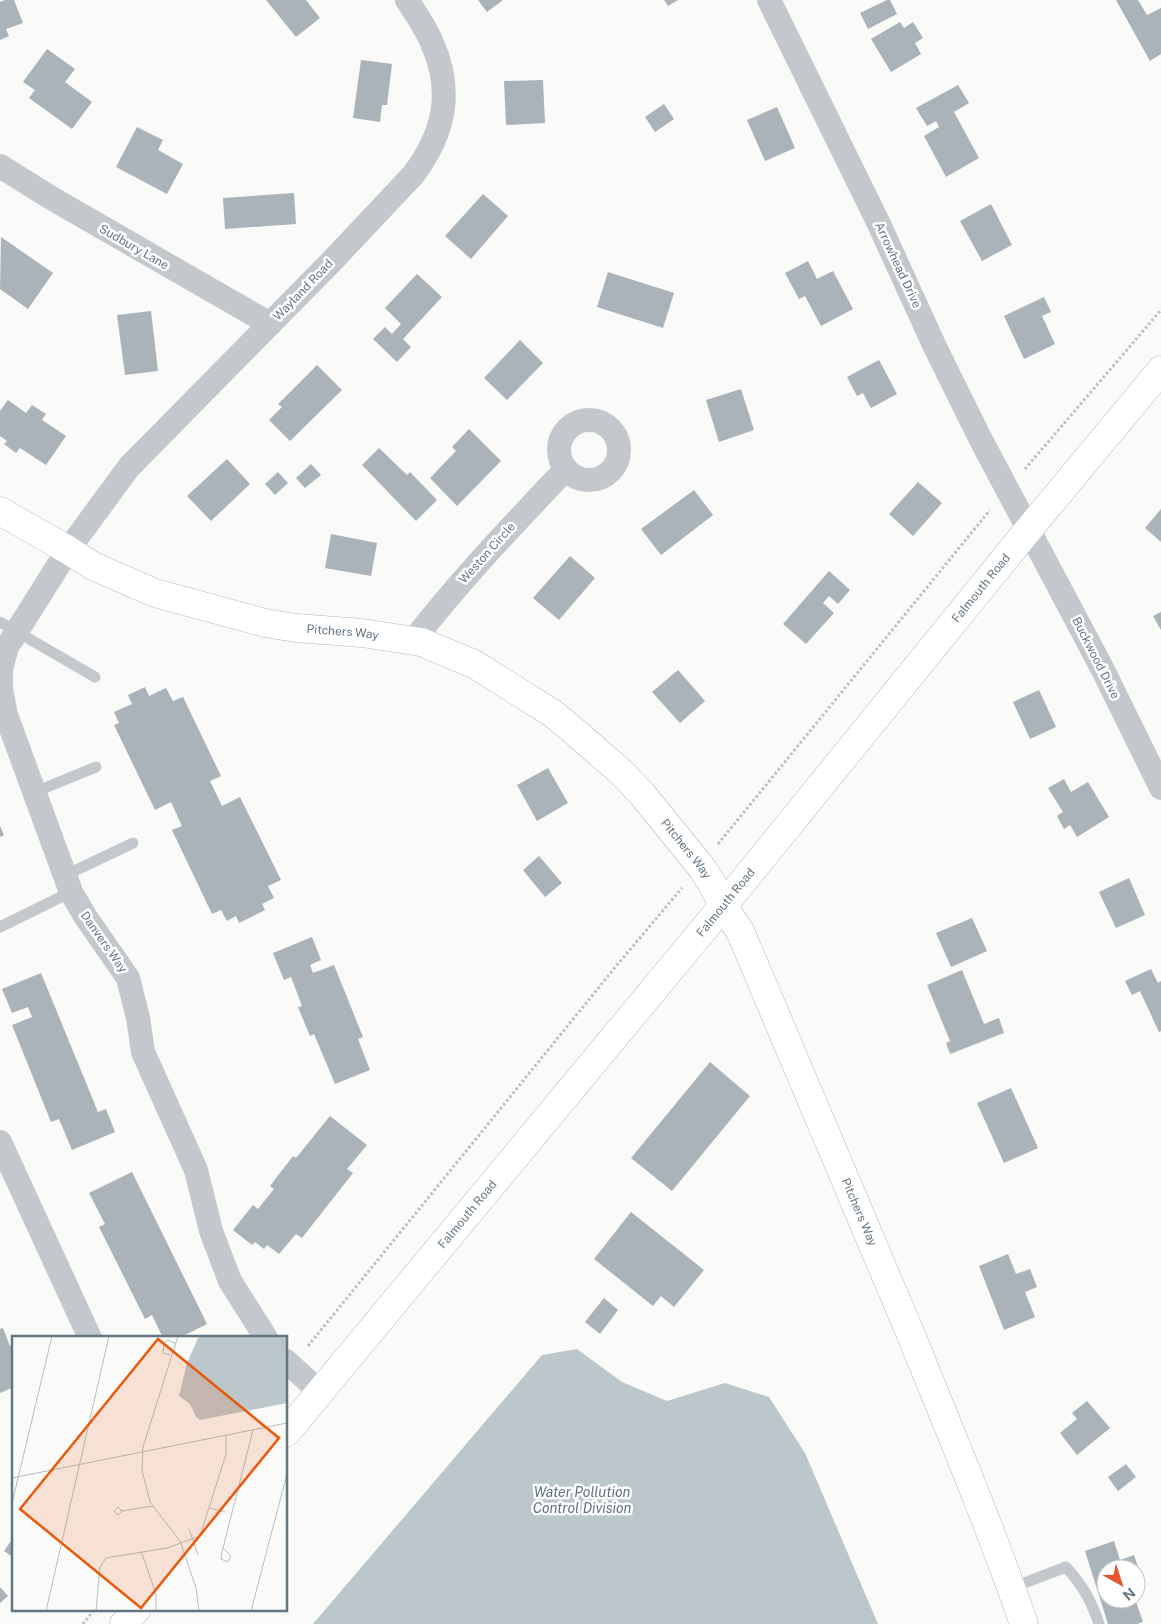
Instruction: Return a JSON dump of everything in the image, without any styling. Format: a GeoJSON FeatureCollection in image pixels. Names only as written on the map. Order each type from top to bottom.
{"type":"FeatureCollection","features":[{"type":"Feature","properties":{"kind":"main road","name":"Falmouth Road"},"geometry":{"type":"LineString","coordinates":[[288,1431],[723,906],[1029,529],[1161,370]]}},
{"type":"Feature","properties":{"kind":"main road","name":"Pitchers Way"},"geometry":{"type":"LineString","coordinates":[[0,511],[93,566],[155,593],[273,624],[296,628],[353,632],[421,642],[474,664],[552,713],[621,772],[642,794],[702,868],[723,906],[740,931],[827,1135],[984,1515],[1024,1624]]}},
{"type":"Feature","properties":{"kind":"main road"},"geometry":{"type":"LineString","coordinates":[[124,1624],[134,1612]]}},
{"type":"Feature","properties":{"kind":"street","name":"Wayland Road"},"geometry":{"type":"LineString","coordinates":[[68,550],[130,467],[270,324],[413,175],[424,161],[440,125],[445,101],[444,77],[432,41],[407,0]]}},
{"type":"Feature","properties":{"kind":"street","name":"Arrowhead Drive"},"geometry":{"type":"LineString","coordinates":[[769,0],[874,213],[940,355],[1029,529]]}},
{"type":"Feature","properties":{"kind":"street","name":"Sudbury Lane"},"geometry":{"type":"LineString","coordinates":[[0,166],[53,199],[270,324]]}},
{"type":"Feature","properties":{"kind":"street","name":"Weston Circle"},"geometry":{"type":"LineString","coordinates":[[413,641],[494,545],[566,469]]}},
{"type":"Feature","properties":{"kind":"street","name":"Buckwood Drive"},"geometry":{"type":"LineString","coordinates":[[1029,529],[1102,668],[1161,788]]}},
{"type":"Feature","properties":{"kind":"street","name":"Danvers Way"},"geometry":{"type":"LineString","coordinates":[[68,550],[8,627],[7,647],[1,669],[1,688],[6,715],[68,883],[85,916],[128,978],[138,1018],[142,1052],[196,1170],[211,1231],[230,1282],[265,1336]]}},
{"type":"Feature","properties":{"kind":"street"},"geometry":{"type":"LineString","coordinates":[[0,1142],[89,1336]]}},
{"type":"Feature","properties":{"kind":"street"},"geometry":{"type":"LineString","coordinates":[[289,1363],[320,1392]]}},
{"type":"Feature","properties":{"kind":"lane"},"geometry":{"type":"LineString","coordinates":[[8,627],[95,677]]}},
{"type":"Feature","properties":{"kind":"lane"},"geometry":{"type":"LineString","coordinates":[[35,792],[96,766]]}},
{"type":"Feature","properties":{"kind":"lane"},"geometry":{"type":"LineString","coordinates":[[0,927],[133,843]]}},
{"type":"Feature","properties":{"kind":"lane"},"geometry":{"type":"LineString","coordinates":[[1011,1588],[1066,1567],[1081,1583],[1089,1596],[1099,1624]]}},
{"type":"Feature","properties":{"kind":"path"},"geometry":{"type":"LineString","coordinates":[[723,837],[1008,489],[1161,310]]}},
{"type":"Feature","properties":{"kind":"path"},"geometry":{"type":"LineString","coordinates":[[289,1363],[679,892]]}},
{"type":"Feature","properties":{"kind":"path"},"geometry":{"type":"LineString","coordinates":[[83,1624],[92,1612]]}},
{"type":"Feature","properties":{"kind":"water","name":"Water Pollution Control Division"},"geometry":{"type":"Polygon","coordinates":[[[577,1349],[622,1382],[667,1401],[725,1383],[769,1397],[805,1453],[878,1624],[313,1624],[542,1355],[577,1349]]]}},
{"type":"Feature","properties":{"kind":"building"},"geometry":{"type":"Polygon","coordinates":[[[14,0],[23,23],[6,29],[9,36],[0,40],[0,2],[14,0]]]}},
{"type":"Feature","properties":{"kind":"building"},"geometry":{"type":"Polygon","coordinates":[[[266,0],[306,0],[320,18],[296,37],[266,0]]]}},
{"type":"Feature","properties":{"kind":"building"},"geometry":{"type":"Polygon","coordinates":[[[478,0],[503,0],[487,12],[478,0]]]}},
{"type":"Feature","properties":{"kind":"building"},"geometry":{"type":"Polygon","coordinates":[[[664,0],[678,0],[668,6],[664,0]]]}},
{"type":"Feature","properties":{"kind":"building"},"geometry":{"type":"Polygon","coordinates":[[[890,0],[897,14],[868,29],[860,13],[890,0]]]}},
{"type":"Feature","properties":{"kind":"building"},"geometry":{"type":"Polygon","coordinates":[[[1116,0],[1138,0],[1147,15],[1161,8],[1161,54],[1150,61],[1116,0]]]}},
{"type":"Feature","properties":{"kind":"building"},"geometry":{"type":"Polygon","coordinates":[[[900,22],[904,28],[913,22],[923,38],[915,43],[921,54],[891,72],[871,39],[900,22]]]}},
{"type":"Feature","properties":{"kind":"building"},"geometry":{"type":"Polygon","coordinates":[[[47,49],[75,69],[65,82],[92,102],[72,129],[29,98],[35,90],[23,82],[47,49]]]}},
{"type":"Feature","properties":{"kind":"building"},"geometry":{"type":"Polygon","coordinates":[[[361,60],[392,64],[387,105],[382,105],[380,122],[353,118],[361,60]]]}},
{"type":"Feature","properties":{"kind":"building"},"geometry":{"type":"Polygon","coordinates":[[[543,80],[545,123],[506,125],[504,81],[543,80]]]}},
{"type":"Feature","properties":{"kind":"building"},"geometry":{"type":"Polygon","coordinates":[[[958,85],[969,103],[954,112],[979,158],[946,177],[924,136],[939,127],[936,121],[927,126],[916,108],[958,85]]]}},
{"type":"Feature","properties":{"kind":"building"},"geometry":{"type":"Polygon","coordinates":[[[664,104],[674,119],[655,132],[645,117],[664,104]]]}},
{"type":"Feature","properties":{"kind":"building"},"geometry":{"type":"Polygon","coordinates":[[[777,107],[795,148],[765,161],[747,120],[777,107]]]}},
{"type":"Feature","properties":{"kind":"building"},"geometry":{"type":"Polygon","coordinates":[[[137,127],[163,140],[158,150],[183,164],[167,194],[116,167],[137,127]]]}},
{"type":"Feature","properties":{"kind":"building"},"geometry":{"type":"Polygon","coordinates":[[[294,193],[296,224],[225,229],[223,198],[294,193]]]}},
{"type":"Feature","properties":{"kind":"building"},"geometry":{"type":"Polygon","coordinates":[[[483,194],[508,216],[471,259],[445,236],[483,194]]]}},
{"type":"Feature","properties":{"kind":"building"},"geometry":{"type":"Polygon","coordinates":[[[991,204],[1012,245],[982,261],[960,221],[991,204]]]}},
{"type":"Feature","properties":{"kind":"building"},"geometry":{"type":"Polygon","coordinates":[[[1,237],[53,273],[28,309],[0,289],[1,237]]]}},
{"type":"Feature","properties":{"kind":"building"},"geometry":{"type":"Polygon","coordinates":[[[808,261],[817,279],[833,271],[853,309],[821,326],[805,296],[799,299],[785,273],[808,261]]]}},
{"type":"Feature","properties":{"kind":"building"},"geometry":{"type":"Polygon","coordinates":[[[608,272],[674,293],[663,328],[597,307],[608,272]]]}},
{"type":"Feature","properties":{"kind":"building"},"geometry":{"type":"Polygon","coordinates":[[[417,274],[442,297],[403,339],[411,347],[397,362],[373,339],[385,327],[392,334],[401,324],[385,308],[417,274]]]}},
{"type":"Feature","properties":{"kind":"building"},"geometry":{"type":"Polygon","coordinates":[[[1044,297],[1051,312],[1042,316],[1055,344],[1024,359],[1004,316],[1044,297]]]}},
{"type":"Feature","properties":{"kind":"building"},"geometry":{"type":"Polygon","coordinates":[[[151,311],[158,371],[125,375],[117,315],[151,311]]]}},
{"type":"Feature","properties":{"kind":"building"},"geometry":{"type":"Polygon","coordinates":[[[520,340],[543,363],[507,400],[484,378],[520,340]]]}},
{"type":"Feature","properties":{"kind":"building"},"geometry":{"type":"Polygon","coordinates":[[[879,360],[897,394],[871,408],[863,393],[857,396],[847,377],[879,360]]]}},
{"type":"Feature","properties":{"kind":"building"},"geometry":{"type":"Polygon","coordinates":[[[317,365],[342,390],[290,441],[269,420],[282,407],[278,404],[317,365]]]}},
{"type":"Feature","properties":{"kind":"building"},"geometry":{"type":"Polygon","coordinates":[[[741,389],[754,430],[719,442],[706,400],[741,389]]]}},
{"type":"Feature","properties":{"kind":"building"},"geometry":{"type":"Polygon","coordinates":[[[8,400],[26,413],[32,405],[46,414],[42,420],[66,436],[46,465],[20,448],[16,453],[4,444],[7,441],[0,436],[0,411],[8,400]]]}},
{"type":"Feature","properties":{"kind":"building"},"geometry":{"type":"Polygon","coordinates":[[[469,429],[501,461],[457,506],[430,478],[456,451],[452,447],[469,429]]]}},
{"type":"Feature","properties":{"kind":"building"},"geometry":{"type":"Polygon","coordinates":[[[379,448],[407,475],[410,472],[437,500],[416,521],[362,465],[379,448]]]}},
{"type":"Feature","properties":{"kind":"building"},"geometry":{"type":"Polygon","coordinates":[[[227,459],[250,484],[211,521],[187,496],[227,459]]]}},
{"type":"Feature","properties":{"kind":"building"},"geometry":{"type":"Polygon","coordinates":[[[311,464],[321,475],[305,488],[296,478],[311,464]]]}},
{"type":"Feature","properties":{"kind":"building"},"geometry":{"type":"Polygon","coordinates":[[[278,472],[288,483],[275,495],[265,484],[278,472]]]}},
{"type":"Feature","properties":{"kind":"building"},"geometry":{"type":"Polygon","coordinates":[[[918,482],[942,503],[913,536],[889,514],[918,482]]]}},
{"type":"Feature","properties":{"kind":"building"},"geometry":{"type":"Polygon","coordinates":[[[694,490],[713,515],[661,555],[641,529],[694,490]]]}},
{"type":"Feature","properties":{"kind":"building"},"geometry":{"type":"Polygon","coordinates":[[[1161,509],[1161,542],[1145,528],[1161,509]]]}},
{"type":"Feature","properties":{"kind":"building"},"geometry":{"type":"Polygon","coordinates":[[[331,534],[377,543],[371,576],[325,568],[331,534]]]}},
{"type":"Feature","properties":{"kind":"building"},"geometry":{"type":"Polygon","coordinates":[[[570,556],[595,578],[559,620],[533,598],[570,556]]]}},
{"type":"Feature","properties":{"kind":"building"},"geometry":{"type":"Polygon","coordinates":[[[829,571],[850,590],[838,604],[829,596],[823,603],[834,613],[806,644],[783,624],[829,571]]]}},
{"type":"Feature","properties":{"kind":"building"},"geometry":{"type":"Polygon","coordinates":[[[1161,612],[1161,630],[1153,616],[1161,612]]]}},
{"type":"Feature","properties":{"kind":"building"},"geometry":{"type":"Polygon","coordinates":[[[678,670],[705,701],[680,723],[652,692],[678,670]]]}},
{"type":"Feature","properties":{"kind":"building"},"geometry":{"type":"Polygon","coordinates":[[[145,687],[149,696],[166,688],[173,701],[183,697],[221,776],[210,781],[222,806],[240,797],[281,880],[268,886],[274,898],[262,904],[265,910],[239,923],[236,916],[227,921],[221,910],[212,914],[172,830],[182,826],[171,802],[155,810],[114,725],[119,723],[114,712],[132,704],[128,695],[145,687]]]}},
{"type":"Feature","properties":{"kind":"building"},"geometry":{"type":"Polygon","coordinates":[[[1039,690],[1056,727],[1030,739],[1013,702],[1039,690]]]}},
{"type":"Feature","properties":{"kind":"building"},"geometry":{"type":"Polygon","coordinates":[[[548,768],[568,803],[537,821],[517,785],[548,768]]]}},
{"type":"Feature","properties":{"kind":"building"},"geometry":{"type":"Polygon","coordinates":[[[1064,779],[1071,792],[1088,782],[1109,817],[1077,837],[1070,825],[1064,829],[1057,816],[1063,812],[1048,788],[1064,779]]]}},
{"type":"Feature","properties":{"kind":"building"},"geometry":{"type":"Polygon","coordinates":[[[0,826],[4,835],[0,837],[0,826]]]}},
{"type":"Feature","properties":{"kind":"building"},"geometry":{"type":"Polygon","coordinates":[[[539,856],[562,883],[545,897],[523,870],[539,856]]]}},
{"type":"Feature","properties":{"kind":"building"},"geometry":{"type":"Polygon","coordinates":[[[1129,878],[1145,915],[1116,928],[1099,892],[1129,878]]]}},
{"type":"Feature","properties":{"kind":"building"},"geometry":{"type":"Polygon","coordinates":[[[972,918],[987,951],[951,967],[936,933],[972,918]]]}},
{"type":"Feature","properties":{"kind":"building"},"geometry":{"type":"Polygon","coordinates":[[[312,937],[321,960],[310,965],[313,973],[334,965],[363,1037],[358,1039],[370,1070],[335,1084],[314,1034],[310,1036],[298,1007],[302,1006],[291,977],[284,980],[273,953],[312,937]]]}},
{"type":"Feature","properties":{"kind":"building"},"geometry":{"type":"Polygon","coordinates":[[[1151,969],[1158,983],[1161,981],[1161,1031],[1159,1032],[1140,991],[1132,995],[1125,981],[1151,969]]]}},
{"type":"Feature","properties":{"kind":"building"},"geometry":{"type":"Polygon","coordinates":[[[962,970],[984,1024],[999,1018],[1004,1033],[950,1054],[946,1043],[950,1041],[927,985],[962,970]]]}},
{"type":"Feature","properties":{"kind":"building"},"geometry":{"type":"Polygon","coordinates":[[[41,973],[98,1112],[106,1109],[115,1132],[72,1150],[59,1119],[51,1122],[12,1025],[32,1017],[28,1007],[12,1013],[2,989],[41,973]]]}},
{"type":"Feature","properties":{"kind":"building"},"geometry":{"type":"Polygon","coordinates":[[[710,1062],[750,1096],[672,1191],[631,1158],[710,1062]]]}},
{"type":"Feature","properties":{"kind":"building"},"geometry":{"type":"Polygon","coordinates":[[[1011,1088],[1038,1148],[1004,1163],[977,1103],[1011,1088]]]}},
{"type":"Feature","properties":{"kind":"building"},"geometry":{"type":"Polygon","coordinates":[[[330,1116],[367,1145],[347,1169],[353,1173],[302,1238],[296,1234],[279,1254],[267,1245],[264,1249],[255,1242],[252,1245],[233,1230],[253,1205],[258,1209],[274,1189],[270,1186],[293,1156],[296,1158],[330,1116]]]}},
{"type":"Feature","properties":{"kind":"building"},"geometry":{"type":"Polygon","coordinates":[[[132,1172],[207,1324],[183,1336],[162,1336],[152,1315],[145,1319],[99,1227],[105,1224],[89,1193],[132,1172]]]}},
{"type":"Feature","properties":{"kind":"building"},"geometry":{"type":"Polygon","coordinates":[[[631,1212],[704,1270],[674,1307],[661,1296],[653,1306],[594,1259],[631,1212]]]}},
{"type":"Feature","properties":{"kind":"building"},"geometry":{"type":"Polygon","coordinates":[[[1008,1254],[1016,1274],[1030,1269],[1037,1287],[1025,1292],[1035,1317],[1004,1330],[979,1266],[1008,1254]]]}},
{"type":"Feature","properties":{"kind":"building"},"geometry":{"type":"Polygon","coordinates":[[[604,1298],[618,1310],[600,1334],[585,1322],[604,1298]]]}},
{"type":"Feature","properties":{"kind":"building"},"geometry":{"type":"Polygon","coordinates":[[[3,1328],[10,1346],[12,1345],[12,1388],[0,1393],[0,1329],[3,1328]]]}},
{"type":"Feature","properties":{"kind":"building"},"geometry":{"type":"Polygon","coordinates":[[[1087,1401],[1110,1428],[1077,1455],[1060,1433],[1077,1419],[1072,1413],[1087,1401]]]}},
{"type":"Feature","properties":{"kind":"building"},"geometry":{"type":"Polygon","coordinates":[[[1126,1464],[1136,1477],[1118,1491],[1108,1477],[1126,1464]]]}},
{"type":"Feature","properties":{"kind":"building"},"geometry":{"type":"Polygon","coordinates":[[[12,1539],[12,1557],[4,1551],[12,1539]]]}},
{"type":"Feature","properties":{"kind":"building"},"geometry":{"type":"Polygon","coordinates":[[[1114,1541],[1120,1559],[1096,1559],[1096,1586],[1085,1551],[1114,1541]]]}},
{"type":"Feature","properties":{"kind":"building"},"geometry":{"type":"Polygon","coordinates":[[[1134,1555],[1135,1559],[1123,1559],[1134,1555]]]}},
{"type":"Feature","properties":{"kind":"building"},"geometry":{"type":"Polygon","coordinates":[[[0,1587],[8,1596],[0,1603],[0,1587]]]}},
{"type":"Feature","properties":{"kind":"building"},"geometry":{"type":"Polygon","coordinates":[[[1103,1609],[1138,1609],[1143,1622],[1137,1624],[1108,1624],[1103,1609]]]}}]}
